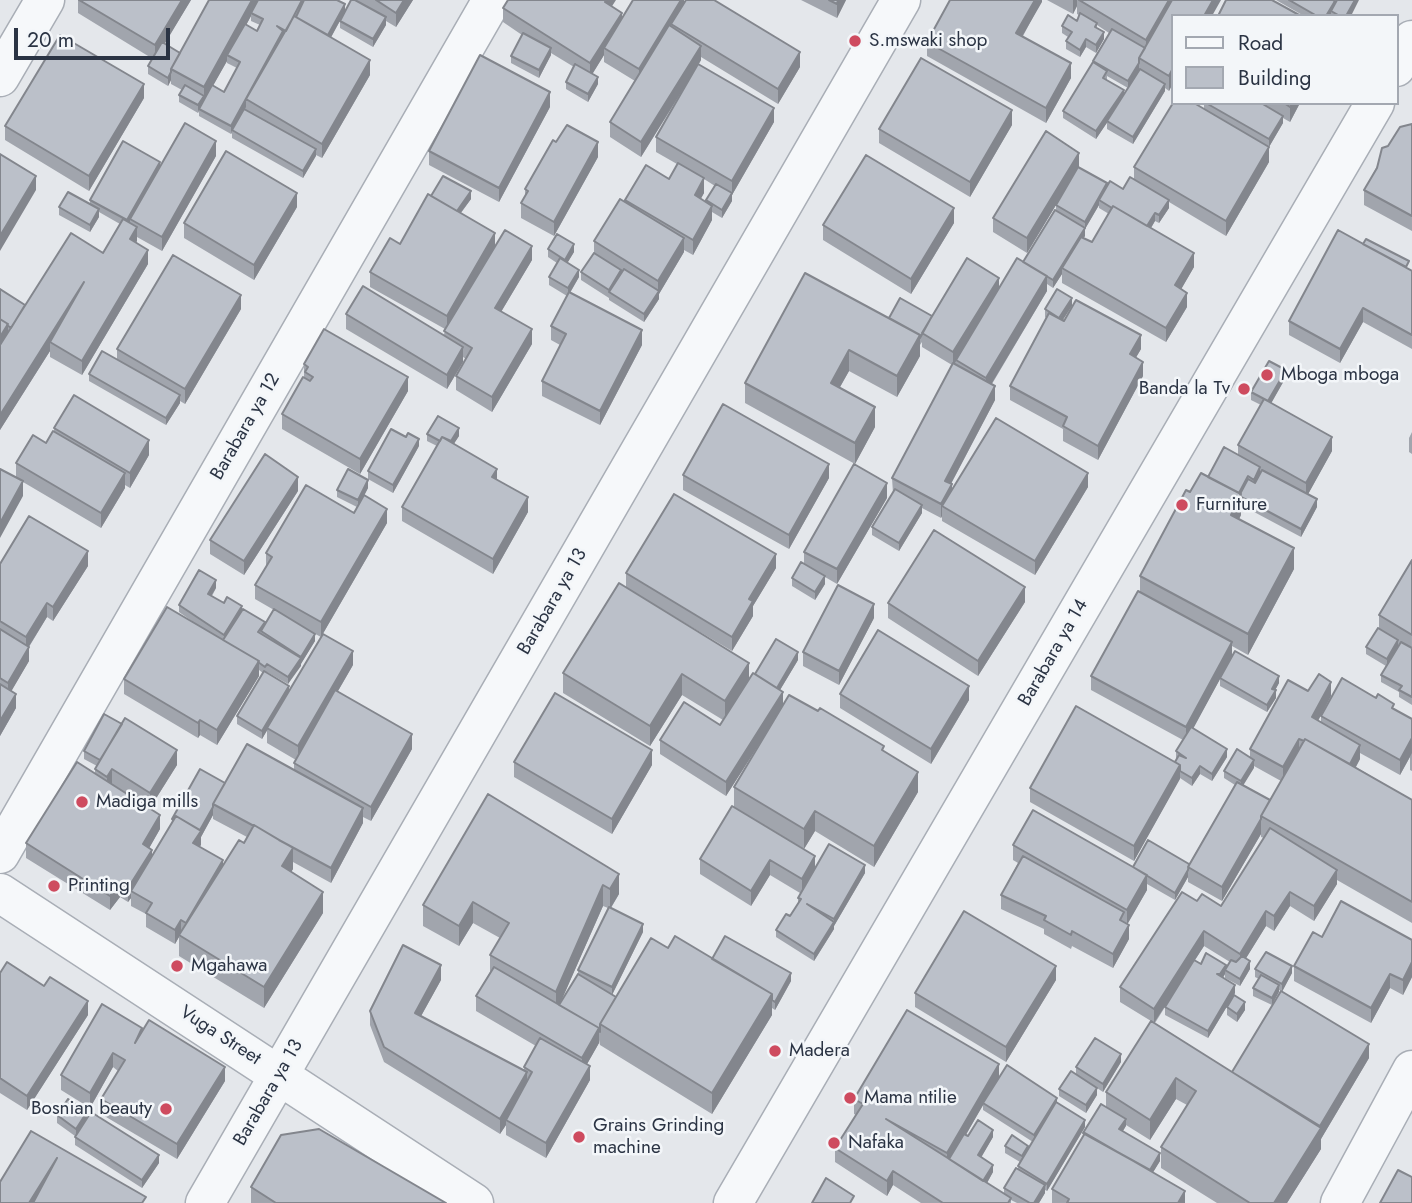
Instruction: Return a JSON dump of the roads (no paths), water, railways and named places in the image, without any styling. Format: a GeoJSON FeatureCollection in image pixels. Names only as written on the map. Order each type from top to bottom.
{"type":"FeatureCollection","features":[{"type":"Feature","properties":{"kind":"street"},"geometry":{"type":"LineString","coordinates":[[0,77],[46,0]]}},
{"type":"Feature","properties":{"kind":"street","name":"Barabara ya 12"},"geometry":{"type":"LineString","coordinates":[[0,853],[492,0]]}},
{"type":"Feature","properties":{"kind":"street","name":"Barabara ya 13"},"geometry":{"type":"LineString","coordinates":[[205,1203],[901,0]]}},
{"type":"Feature","properties":{"kind":"street"},"geometry":{"type":"LineString","coordinates":[[1398,63],[1412,40]]}},
{"type":"Feature","properties":{"kind":"street","name":"Barabara ya 14"},"geometry":{"type":"LineString","coordinates":[[733,1203],[1374,105]]}},
{"type":"Feature","properties":{"kind":"street","name":"Vuga Street"},"geometry":{"type":"LineString","coordinates":[[0,893],[474,1203]]}},
{"type":"Feature","properties":{"kind":"street"},"geometry":{"type":"LineString","coordinates":[[1340,1203],[1412,1070]]}},
{"type":"Feature","properties":{"kind":"place","name":"S.mswaki shop"},"geometry":{"type":"Point","coordinates":[855,41]}},
{"type":"Feature","properties":{"kind":"place","name":"Mboga mboga"},"geometry":{"type":"Point","coordinates":[1267,375]}},
{"type":"Feature","properties":{"kind":"place","name":"Banda la Tv"},"geometry":{"type":"Point","coordinates":[1244,389]}},
{"type":"Feature","properties":{"kind":"place","name":"Furniture"},"geometry":{"type":"Point","coordinates":[1182,505]}},
{"type":"Feature","properties":{"kind":"place","name":"Madiga mills"},"geometry":{"type":"Point","coordinates":[82,802]}},
{"type":"Feature","properties":{"kind":"place","name":"Printing"},"geometry":{"type":"Point","coordinates":[54,886]}},
{"type":"Feature","properties":{"kind":"place","name":"Mgahawa"},"geometry":{"type":"Point","coordinates":[177,966]}},
{"type":"Feature","properties":{"kind":"place","name":"Madera"},"geometry":{"type":"Point","coordinates":[775,1051]}},
{"type":"Feature","properties":{"kind":"place","name":"Mama ntilie"},"geometry":{"type":"Point","coordinates":[850,1098]}},
{"type":"Feature","properties":{"kind":"place","name":"Bosnian beauty"},"geometry":{"type":"Point","coordinates":[166,1109]}},
{"type":"Feature","properties":{"kind":"place","name":"Grains Grinding machine"},"geometry":{"type":"Point","coordinates":[579,1137]}},
{"type":"Feature","properties":{"kind":"place","name":"Nafaka"},"geometry":{"type":"Point","coordinates":[834,1143]}}]}
